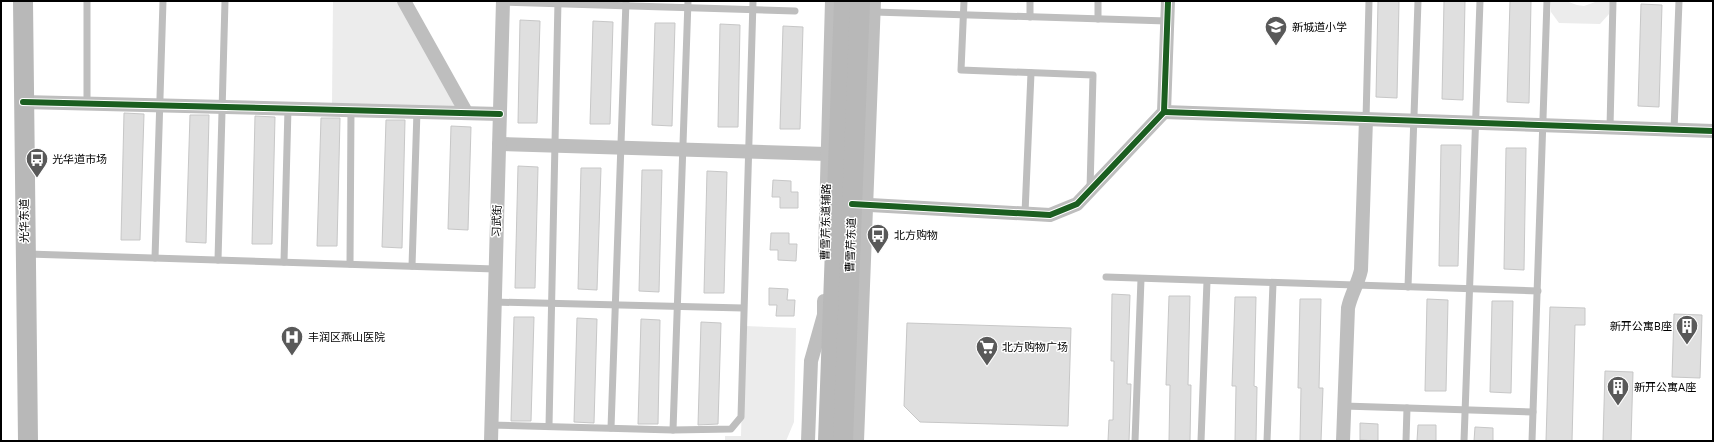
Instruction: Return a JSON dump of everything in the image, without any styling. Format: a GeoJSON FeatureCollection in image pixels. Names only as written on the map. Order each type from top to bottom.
{"type":"FeatureCollection","features":[{"type":"Feature","properties":{"kind":"main road","name":"光华东道"},"geometry":{"type":"LineString","coordinates":[[22,1],[24,254],[28,441]]}},
{"type":"Feature","properties":{"kind":"main road","name":"曹雪芹东道"},"geometry":{"type":"LineString","coordinates":[[828,441],[844,1]]}},
{"type":"Feature","properties":{"kind":"main road","name":"曹雪芹东道"},"geometry":{"type":"LineString","coordinates":[[843,441],[859,204],[869,5]]}},
{"type":"Feature","properties":{"kind":"street"},"geometry":{"type":"LineString","coordinates":[[404,1],[466,112]]}},
{"type":"Feature","properties":{"kind":"street","name":"曹雪芹东道辅路"},"geometry":{"type":"LineString","coordinates":[[808,441],[811,361],[824,314],[832,1]]}},
{"type":"Feature","properties":{"kind":"street"},"geometry":{"type":"LineString","coordinates":[[857,441],[859,204],[1050,215],[1077,204],[1164,112],[1168,1]]}},
{"type":"Feature","properties":{"kind":"street","name":"习武街"},"geometry":{"type":"LineString","coordinates":[[491,441],[503,2]]}},
{"type":"Feature","properties":{"kind":"street"},"geometry":{"type":"LineString","coordinates":[[23,102],[500,114]]}},
{"type":"Feature","properties":{"kind":"street"},"geometry":{"type":"LineString","coordinates":[[1164,112],[1713,131]]}},
{"type":"Feature","properties":{"kind":"street"},"geometry":{"type":"LineString","coordinates":[[1343,441],[1348,308],[1351,297],[1358,286],[1361,270],[1366,119]]}},
{"type":"Feature","properties":{"kind":"street"},"geometry":{"type":"LineString","coordinates":[[499,144],[827,154]]}},
{"type":"Feature","properties":{"kind":"lane"},"geometry":{"type":"LineString","coordinates":[[87,1],[87,103]]}},
{"type":"Feature","properties":{"kind":"lane"},"geometry":{"type":"LineString","coordinates":[[155,258],[163,1]]}},
{"type":"Feature","properties":{"kind":"lane"},"geometry":{"type":"LineString","coordinates":[[218,260],[225,1]]}},
{"type":"Feature","properties":{"kind":"lane"},"geometry":{"type":"LineString","coordinates":[[491,425],[673,430],[732,429],[741,418],[753,1]]}},
{"type":"Feature","properties":{"kind":"lane"},"geometry":{"type":"LineString","coordinates":[[964,1],[961,70],[1093,75],[1090,190]]}},
{"type":"Feature","properties":{"kind":"lane"},"geometry":{"type":"LineString","coordinates":[[1030,1],[1030,17]]}},
{"type":"Feature","properties":{"kind":"lane"},"geometry":{"type":"LineString","coordinates":[[1098,1],[1098,19]]}},
{"type":"Feature","properties":{"kind":"lane"},"geometry":{"type":"LineString","coordinates":[[1366,119],[1369,1]]}},
{"type":"Feature","properties":{"kind":"lane"},"geometry":{"type":"LineString","coordinates":[[1408,287],[1418,1]]}},
{"type":"Feature","properties":{"kind":"lane"},"geometry":{"type":"LineString","coordinates":[[1464,441],[1480,1]]}},
{"type":"Feature","properties":{"kind":"lane"},"geometry":{"type":"LineString","coordinates":[[1532,441],[1548,1]]}},
{"type":"Feature","properties":{"kind":"lane"},"geometry":{"type":"LineString","coordinates":[[1610,128],[1613,1]]}},
{"type":"Feature","properties":{"kind":"lane"},"geometry":{"type":"LineString","coordinates":[[1674,130],[1679,1]]}},
{"type":"Feature","properties":{"kind":"lane"},"geometry":{"type":"LineString","coordinates":[[503,2],[688,4],[752,10],[795,11]]}},
{"type":"Feature","properties":{"kind":"lane"},"geometry":{"type":"LineString","coordinates":[[549,426],[558,2]]}},
{"type":"Feature","properties":{"kind":"lane"},"geometry":{"type":"LineString","coordinates":[[611,428],[626,3]]}},
{"type":"Feature","properties":{"kind":"lane"},"geometry":{"type":"LineString","coordinates":[[673,430],[688,4]]}},
{"type":"Feature","properties":{"kind":"lane"},"geometry":{"type":"LineString","coordinates":[[869,5],[963,15],[1167,21]]}},
{"type":"Feature","properties":{"kind":"lane"},"geometry":{"type":"LineString","coordinates":[[1025,213],[1031,73]]}},
{"type":"Feature","properties":{"kind":"lane"},"geometry":{"type":"LineString","coordinates":[[284,262],[288,108]]}},
{"type":"Feature","properties":{"kind":"lane"},"geometry":{"type":"LineString","coordinates":[[350,264],[351,110]]}},
{"type":"Feature","properties":{"kind":"lane"},"geometry":{"type":"LineString","coordinates":[[412,266],[417,111]]}},
{"type":"Feature","properties":{"kind":"lane"},"geometry":{"type":"LineString","coordinates":[[24,254],[495,269]]}},
{"type":"Feature","properties":{"kind":"lane"},"geometry":{"type":"LineString","coordinates":[[1106,277],[1538,291]]}},
{"type":"Feature","properties":{"kind":"lane"},"geometry":{"type":"LineString","coordinates":[[1135,441],[1141,279]]}},
{"type":"Feature","properties":{"kind":"lane"},"geometry":{"type":"LineString","coordinates":[[1201,441],[1207,281]]}},
{"type":"Feature","properties":{"kind":"lane"},"geometry":{"type":"LineString","coordinates":[[1267,441],[1273,283]]}},
{"type":"Feature","properties":{"kind":"lane"},"geometry":{"type":"LineString","coordinates":[[494,302],[743,308]]}},
{"type":"Feature","properties":{"kind":"lane"},"geometry":{"type":"LineString","coordinates":[[1344,406],[1533,412]]}},
{"type":"Feature","properties":{"kind":"lane"},"geometry":{"type":"LineString","coordinates":[[1406,441],[1407,408]]}},
{"type":"Feature","properties":{"kind":"shaded area"},"geometry":{"type":"Polygon","coordinates":[[[333,1],[407,1],[470,109],[332,103],[333,1]]]}},
{"type":"Feature","properties":{"kind":"shaded area"},"geometry":{"type":"Polygon","coordinates":[[[1551,1],[1566,1],[1584,6],[1598,1],[1610,1],[1609,14],[1600,24],[1559,23],[1551,12],[1551,1]]]}},
{"type":"Feature","properties":{"kind":"shaded area"},"geometry":{"type":"Polygon","coordinates":[[[744,326],[796,328],[794,422],[786,441],[725,441],[725,436],[741,436],[744,326]]]}},
{"type":"Feature","properties":{"kind":"building"},"geometry":{"type":"Polygon","coordinates":[[[1378,1],[1399,1],[1397,98],[1376,97],[1378,1]]]}},
{"type":"Feature","properties":{"kind":"building"},"geometry":{"type":"Polygon","coordinates":[[[1444,1],[1465,1],[1463,100],[1442,99],[1444,1]]]}},
{"type":"Feature","properties":{"kind":"building"},"geometry":{"type":"Polygon","coordinates":[[[1510,1],[1531,1],[1529,103],[1507,102],[1510,1]]]}},
{"type":"Feature","properties":{"kind":"building"},"geometry":{"type":"Polygon","coordinates":[[[1641,4],[1662,5],[1659,107],[1638,106],[1641,4]]]}},
{"type":"Feature","properties":{"kind":"building"},"geometry":{"type":"Polygon","coordinates":[[[520,20],[540,21],[537,123],[518,123],[520,20]]]}},
{"type":"Feature","properties":{"kind":"building"},"geometry":{"type":"Polygon","coordinates":[[[593,21],[613,22],[610,124],[590,124],[593,21]]]}},
{"type":"Feature","properties":{"kind":"building"},"geometry":{"type":"Polygon","coordinates":[[[655,23],[675,23],[672,126],[652,125],[655,23]]]}},
{"type":"Feature","properties":{"kind":"building"},"geometry":{"type":"Polygon","coordinates":[[[720,24],[740,25],[738,127],[718,127],[720,24]]]}},
{"type":"Feature","properties":{"kind":"building"},"geometry":{"type":"Polygon","coordinates":[[[783,26],[803,27],[800,129],[780,129],[783,26]]]}},
{"type":"Feature","properties":{"kind":"building"},"geometry":{"type":"Polygon","coordinates":[[[124,113],[144,114],[140,240],[121,240],[124,113]]]}},
{"type":"Feature","properties":{"kind":"building"},"geometry":{"type":"Polygon","coordinates":[[[190,115],[209,115],[206,243],[186,242],[190,115]]]}},
{"type":"Feature","properties":{"kind":"building"},"geometry":{"type":"Polygon","coordinates":[[[255,116],[275,117],[272,244],[252,244],[255,116]]]}},
{"type":"Feature","properties":{"kind":"building"},"geometry":{"type":"Polygon","coordinates":[[[321,118],[340,118],[337,246],[317,246],[321,118]]]}},
{"type":"Feature","properties":{"kind":"building"},"geometry":{"type":"Polygon","coordinates":[[[386,120],[405,120],[402,248],[382,247],[386,120]]]}},
{"type":"Feature","properties":{"kind":"building"},"geometry":{"type":"Polygon","coordinates":[[[451,126],[471,127],[468,230],[448,229],[451,126]]]}},
{"type":"Feature","properties":{"kind":"building"},"geometry":{"type":"Polygon","coordinates":[[[1441,145],[1461,145],[1458,266],[1439,266],[1441,145]]]}},
{"type":"Feature","properties":{"kind":"building"},"geometry":{"type":"Polygon","coordinates":[[[1506,148],[1526,148],[1524,270],[1504,269],[1506,148]]]}},
{"type":"Feature","properties":{"kind":"building"},"geometry":{"type":"Polygon","coordinates":[[[518,166],[538,167],[535,288],[515,288],[518,166]]]}},
{"type":"Feature","properties":{"kind":"building"},"geometry":{"type":"Polygon","coordinates":[[[581,168],[601,168],[597,290],[578,289],[581,168]]]}},
{"type":"Feature","properties":{"kind":"building"},"geometry":{"type":"Polygon","coordinates":[[[642,170],[662,170],[659,292],[639,291],[642,170]]]}},
{"type":"Feature","properties":{"kind":"building"},"geometry":{"type":"Polygon","coordinates":[[[707,171],[727,172],[724,293],[704,293],[707,171]]]}},
{"type":"Feature","properties":{"kind":"building"},"geometry":{"type":"Polygon","coordinates":[[[773,180],[791,181],[791,192],[798,192],[798,208],[780,208],[780,197],[772,197],[773,180]]]}},
{"type":"Feature","properties":{"kind":"building"},"geometry":{"type":"Polygon","coordinates":[[[771,233],[789,233],[789,244],[797,244],[796,261],[778,260],[778,250],[770,250],[771,233]]]}},
{"type":"Feature","properties":{"kind":"building"},"geometry":{"type":"Polygon","coordinates":[[[769,288],[788,289],[787,300],[795,300],[794,316],[776,316],[777,305],[769,305],[769,288]]]}},
{"type":"Feature","properties":{"kind":"building"},"geometry":{"type":"Polygon","coordinates":[[[1112,294],[1130,295],[1127,384],[1131,384],[1129,441],[1108,441],[1109,420],[1113,420],[1114,361],[1111,361],[1112,294]]]}},
{"type":"Feature","properties":{"kind":"building"},"geometry":{"type":"Polygon","coordinates":[[[1169,296],[1190,296],[1188,385],[1191,385],[1190,441],[1169,441],[1170,385],[1166,385],[1169,296]]]}},
{"type":"Feature","properties":{"kind":"building"},"geometry":{"type":"Polygon","coordinates":[[[1235,297],[1256,297],[1254,386],[1257,387],[1256,441],[1235,441],[1236,386],[1232,386],[1235,297]]]}},
{"type":"Feature","properties":{"kind":"building"},"geometry":{"type":"Polygon","coordinates":[[[1300,299],[1321,299],[1319,388],[1323,388],[1321,441],[1300,441],[1301,388],[1298,388],[1300,299]]]}},
{"type":"Feature","properties":{"kind":"building"},"geometry":{"type":"Polygon","coordinates":[[[1427,299],[1448,300],[1446,391],[1425,391],[1427,299]]]}},
{"type":"Feature","properties":{"kind":"building"},"geometry":{"type":"Polygon","coordinates":[[[1492,301],[1513,301],[1511,393],[1490,392],[1492,301]]]}},
{"type":"Feature","properties":{"kind":"building"},"geometry":{"type":"Polygon","coordinates":[[[1550,307],[1585,308],[1585,325],[1575,325],[1572,441],[1546,441],[1550,307]]]}},
{"type":"Feature","properties":{"kind":"building","name":"新开公寓B座"},"geometry":{"type":"Polygon","coordinates":[[[1674,314],[1702,315],[1700,378],[1672,377],[1674,314]]]}},
{"type":"Feature","properties":{"kind":"building"},"geometry":{"type":"Polygon","coordinates":[[[514,317],[534,317],[531,421],[511,421],[514,317]]]}},
{"type":"Feature","properties":{"kind":"building"},"geometry":{"type":"Polygon","coordinates":[[[577,318],[597,319],[594,423],[574,422],[577,318]]]}},
{"type":"Feature","properties":{"kind":"building"},"geometry":{"type":"Polygon","coordinates":[[[641,319],[660,320],[658,424],[638,424],[641,319]]]}},
{"type":"Feature","properties":{"kind":"building"},"geometry":{"type":"Polygon","coordinates":[[[701,322],[721,323],[718,424],[698,425],[701,322]]]}},
{"type":"Feature","properties":{"kind":"building","name":"北方购物广场"},"geometry":{"type":"Polygon","coordinates":[[[907,323],[1071,328],[1068,426],[920,422],[904,406],[907,323]]]}},
{"type":"Feature","properties":{"kind":"building","name":"新开公寓A座"},"geometry":{"type":"Polygon","coordinates":[[[1605,371],[1633,372],[1631,441],[1603,441],[1605,371]]]}},
{"type":"Feature","properties":{"kind":"building"},"geometry":{"type":"Polygon","coordinates":[[[1360,423],[1378,424],[1378,441],[1360,440],[1360,423]]]}},
{"type":"Feature","properties":{"kind":"building"},"geometry":{"type":"Polygon","coordinates":[[[1418,425],[1436,425],[1436,441],[1417,441],[1418,425]]]}},
{"type":"Feature","properties":{"kind":"building"},"geometry":{"type":"Polygon","coordinates":[[[1475,427],[1493,428],[1493,441],[1474,441],[1475,427]]]}},
{"type":"Feature","properties":{"kind":"cycle path"},"geometry":{"type":"LineString","coordinates":[[852,204],[1050,215],[1077,204],[1164,112],[1168,1]]}},
{"type":"Feature","properties":{"kind":"cycle path"},"geometry":{"type":"LineString","coordinates":[[23,102],[500,114]]}},
{"type":"Feature","properties":{"kind":"cycle path"},"geometry":{"type":"LineString","coordinates":[[1164,112],[1713,131]]}},
{"type":"Feature","properties":{"kind":"place","name":"新城道小学"},"geometry":{"type":"Point","coordinates":[1276,46]}},
{"type":"Feature","properties":{"kind":"place","name":"光华道市场"},"geometry":{"type":"Point","coordinates":[37,178]}},
{"type":"Feature","properties":{"kind":"place","name":"北方购物"},"geometry":{"type":"Point","coordinates":[878,254]}},
{"type":"Feature","properties":{"kind":"place","name":"新开公寓B座"},"geometry":{"type":"Point","coordinates":[1687,346]}},
{"type":"Feature","properties":{"kind":"place","name":"丰润区燕山医院"},"geometry":{"type":"Point","coordinates":[292,356]}},
{"type":"Feature","properties":{"kind":"place","name":"北方购物广场"},"geometry":{"type":"Point","coordinates":[987,366]}},
{"type":"Feature","properties":{"kind":"place","name":"新开公寓A座"},"geometry":{"type":"Point","coordinates":[1618,406]}}]}
